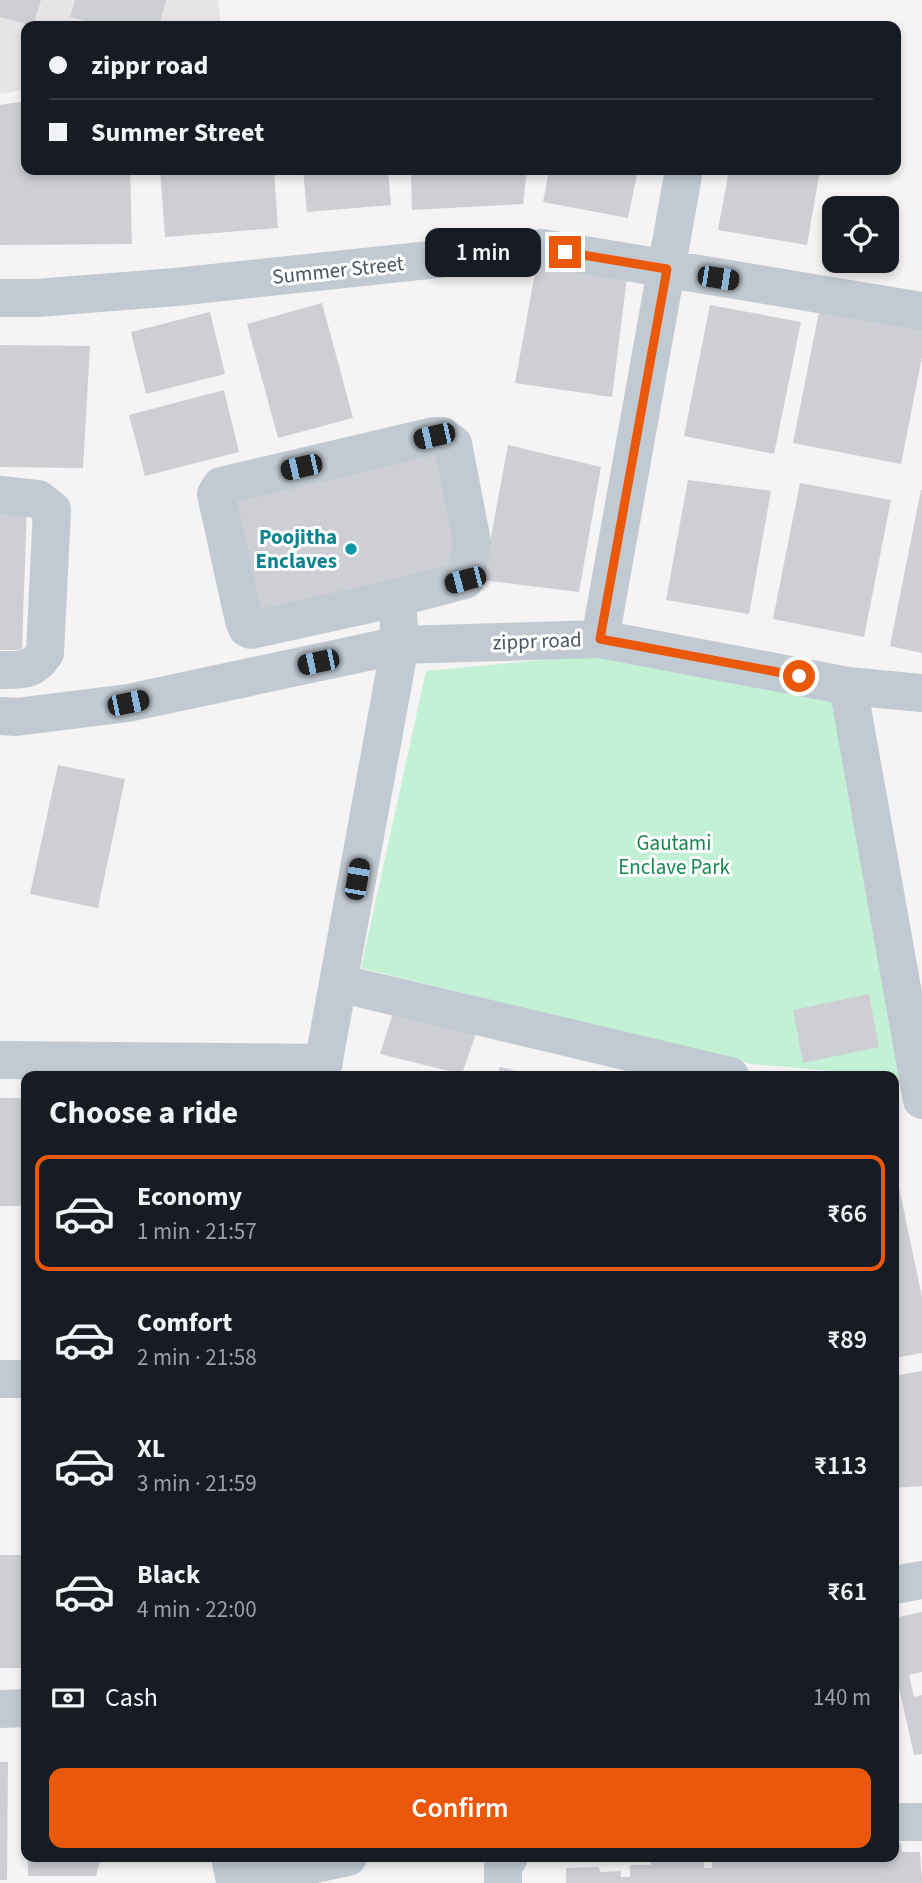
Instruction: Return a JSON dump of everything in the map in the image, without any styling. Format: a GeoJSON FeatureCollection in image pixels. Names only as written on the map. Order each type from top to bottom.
{"type":"FeatureCollection","features":[{"type":"Feature","properties":{"kind":"street"},"geometry":{"type":"LineString","coordinates":[[600,639],[683,175]]}},
{"type":"Feature","properties":{"kind":"street","name":"Summer Street"},"geometry":{"type":"LineString","coordinates":[[0,298],[36,298],[176,287],[542,248],[922,312]]}},
{"type":"Feature","properties":{"kind":"street"},"geometry":{"type":"LineString","coordinates":[[442,436],[453,444],[472,542],[470,563],[465,580],[397,597],[251,630],[247,628],[216,494],[218,489],[221,486],[442,436]]}},
{"type":"Feature","properties":{"kind":"street"},"geometry":{"type":"LineString","coordinates":[[0,495],[38,499],[52,510],[45,653],[37,665],[20,670],[0,670]]}},
{"type":"Feature","properties":{"kind":"street"},"geometry":{"type":"LineString","coordinates":[[0,1060],[323,1069],[400,645],[397,597]]}},
{"type":"Feature","properties":{"kind":"street","name":"zippr road"},"geometry":{"type":"LineString","coordinates":[[0,716],[16,717],[128,703],[400,645],[600,639],[848,686],[922,693]]}},
{"type":"Feature","properties":{"kind":"street"},"geometry":{"type":"LineString","coordinates":[[848,686],[912,1094]]}},
{"type":"Feature","properties":{"kind":"street"},"geometry":{"type":"LineString","coordinates":[[338,983],[709,1071]]}},
{"type":"Feature","properties":{"kind":"street"},"geometry":{"type":"LineString","coordinates":[[0,1379],[21,1379]]}},
{"type":"Feature","properties":{"kind":"street"},"geometry":{"type":"LineString","coordinates":[[899,1584],[922,1580]]}},
{"type":"Feature","properties":{"kind":"street"},"geometry":{"type":"LineString","coordinates":[[0,1709],[21,1708]]}},
{"type":"Feature","properties":{"kind":"street"},"geometry":{"type":"LineString","coordinates":[[899,1822],[922,1822]]}},
{"type":"Feature","properties":{"kind":"street"},"geometry":{"type":"LineString","coordinates":[[231,1862],[234,1877],[240,1880],[325,1862]]}},
{"type":"Feature","properties":{"kind":"street"},"geometry":{"type":"LineString","coordinates":[[503,1883],[503,1867],[506,1862]]}},
{"type":"Feature","properties":{"kind":"shaded area"},"geometry":{"type":"Polygon","coordinates":[[[0,0],[218,0],[220,21],[21,21],[21,90],[0,94],[0,0]]]}},
{"type":"Feature","properties":{"kind":"green space","name":"Gautami Enclave Park"},"geometry":{"type":"Polygon","coordinates":[[[594,655],[836,696],[901,1079],[899,1071],[834,1071],[751,1064],[361,968],[426,671],[594,655]]]}},
{"type":"Feature","properties":{"kind":"building"},"geometry":{"type":"Polygon","coordinates":[[[0,0],[41,0],[35,21],[21,23],[0,17],[0,0]]]}},
{"type":"Feature","properties":{"kind":"building"},"geometry":{"type":"Polygon","coordinates":[[[75,0],[166,0],[160,21],[87,21],[70,17],[75,0]]]}},
{"type":"Feature","properties":{"kind":"building"},"geometry":{"type":"Polygon","coordinates":[[[21,102],[21,175],[130,175],[132,244],[0,245],[0,105],[21,102]]]}},
{"type":"Feature","properties":{"kind":"building"},"geometry":{"type":"Polygon","coordinates":[[[160,175],[274,175],[278,228],[165,237],[160,175]]]}},
{"type":"Feature","properties":{"kind":"building"},"geometry":{"type":"Polygon","coordinates":[[[303,175],[388,175],[391,205],[307,212],[303,175]]]}},
{"type":"Feature","properties":{"kind":"building"},"geometry":{"type":"Polygon","coordinates":[[[411,175],[526,175],[523,204],[412,210],[411,175]]]}},
{"type":"Feature","properties":{"kind":"building"},"geometry":{"type":"Polygon","coordinates":[[[548,175],[637,175],[628,218],[543,202],[548,175]]]}},
{"type":"Feature","properties":{"kind":"building"},"geometry":{"type":"Polygon","coordinates":[[[728,175],[819,175],[807,245],[718,230],[728,175]]]}},
{"type":"Feature","properties":{"kind":"building"},"geometry":{"type":"Polygon","coordinates":[[[539,251],[628,269],[612,397],[515,383],[539,251]]]}},
{"type":"Feature","properties":{"kind":"building"},"geometry":{"type":"Polygon","coordinates":[[[821,302],[922,321],[922,357],[901,464],[793,443],[821,302]]]}},
{"type":"Feature","properties":{"kind":"building"},"geometry":{"type":"Polygon","coordinates":[[[322,303],[353,418],[278,438],[247,324],[322,303]]]}},
{"type":"Feature","properties":{"kind":"building"},"geometry":{"type":"Polygon","coordinates":[[[710,305],[801,322],[774,454],[684,436],[710,305]]]}},
{"type":"Feature","properties":{"kind":"building"},"geometry":{"type":"Polygon","coordinates":[[[210,312],[225,374],[146,394],[131,332],[210,312]]]}},
{"type":"Feature","properties":{"kind":"building"},"geometry":{"type":"Polygon","coordinates":[[[0,345],[90,346],[83,468],[0,467],[0,345]]]}},
{"type":"Feature","properties":{"kind":"building"},"geometry":{"type":"Polygon","coordinates":[[[224,390],[239,452],[145,476],[129,415],[224,390]]]}},
{"type":"Feature","properties":{"kind":"building"},"geometry":{"type":"Polygon","coordinates":[[[508,445],[601,467],[579,592],[483,580],[508,445]]]}},
{"type":"Feature","properties":{"kind":"building","name":"Poojitha Enclaves"},"geometry":{"type":"Polygon","coordinates":[[[449,452],[460,579],[254,623],[229,499],[449,452]]]}},
{"type":"Feature","properties":{"kind":"building"},"geometry":{"type":"Polygon","coordinates":[[[688,480],[771,491],[749,614],[666,600],[688,480]]]}},
{"type":"Feature","properties":{"kind":"building"},"geometry":{"type":"Polygon","coordinates":[[[800,483],[891,500],[864,637],[773,619],[800,483]]]}},
{"type":"Feature","properties":{"kind":"building"},"geometry":{"type":"Polygon","coordinates":[[[922,490],[922,653],[890,646],[922,490]]]}},
{"type":"Feature","properties":{"kind":"building"},"geometry":{"type":"Polygon","coordinates":[[[27,505],[22,650],[0,650],[0,506],[27,505]]]}},
{"type":"Feature","properties":{"kind":"building"},"geometry":{"type":"Polygon","coordinates":[[[58,765],[125,779],[98,908],[30,894],[58,765]]]}},
{"type":"Feature","properties":{"kind":"building"},"geometry":{"type":"Polygon","coordinates":[[[869,994],[879,1047],[803,1063],[793,1010],[869,994]]]}},
{"type":"Feature","properties":{"kind":"building"},"geometry":{"type":"Polygon","coordinates":[[[397,1000],[479,1025],[463,1071],[450,1071],[380,1054],[397,1000]]]}},
{"type":"Feature","properties":{"kind":"building"},"geometry":{"type":"Polygon","coordinates":[[[500,1067],[517,1071],[499,1071],[500,1067]]]}},
{"type":"Feature","properties":{"kind":"building"},"geometry":{"type":"Polygon","coordinates":[[[0,1098],[21,1098],[21,1206],[0,1206],[0,1098]]]}},
{"type":"Feature","properties":{"kind":"building"},"geometry":{"type":"Polygon","coordinates":[[[899,1188],[922,1297],[922,1353],[899,1357],[899,1188]]]}},
{"type":"Feature","properties":{"kind":"building"},"geometry":{"type":"Polygon","coordinates":[[[922,1371],[922,1486],[899,1488],[899,1375],[922,1371]]]}},
{"type":"Feature","properties":{"kind":"building"},"geometry":{"type":"Polygon","coordinates":[[[0,1555],[21,1555],[21,1668],[0,1668],[0,1555]]]}},
{"type":"Feature","properties":{"kind":"building"},"geometry":{"type":"Polygon","coordinates":[[[922,1612],[922,1672],[909,1675],[914,1697],[922,1695],[922,1754],[914,1755],[899,1688],[899,1617],[922,1612]]]}},
{"type":"Feature","properties":{"kind":"building"},"geometry":{"type":"Polygon","coordinates":[[[0,1762],[8,1762],[7,1880],[0,1880],[0,1762]]]}},
{"type":"Feature","properties":{"kind":"building"},"geometry":{"type":"Polygon","coordinates":[[[901,1843],[902,1852],[920,1852],[922,1883],[566,1883],[566,1868],[599,1867],[600,1872],[621,1871],[621,1877],[630,1877],[630,1865],[651,1865],[651,1862],[704,1862],[704,1868],[712,1868],[712,1862],[899,1862],[901,1843]]]}},
{"type":"Feature","properties":{"kind":"building"},"geometry":{"type":"Polygon","coordinates":[[[28,1862],[100,1862],[96,1876],[28,1876],[28,1862]]]}},
{"type":"Feature","properties":{"kind":"place","name":"Poojitha Enclaves"},"geometry":{"type":"Point","coordinates":[351,549]}},
{"type":"Feature","properties":{"kind":"route"},"geometry":{"type":"LineString","coordinates":[[565,252],[667,269],[600,639],[799,676]]}}]}
